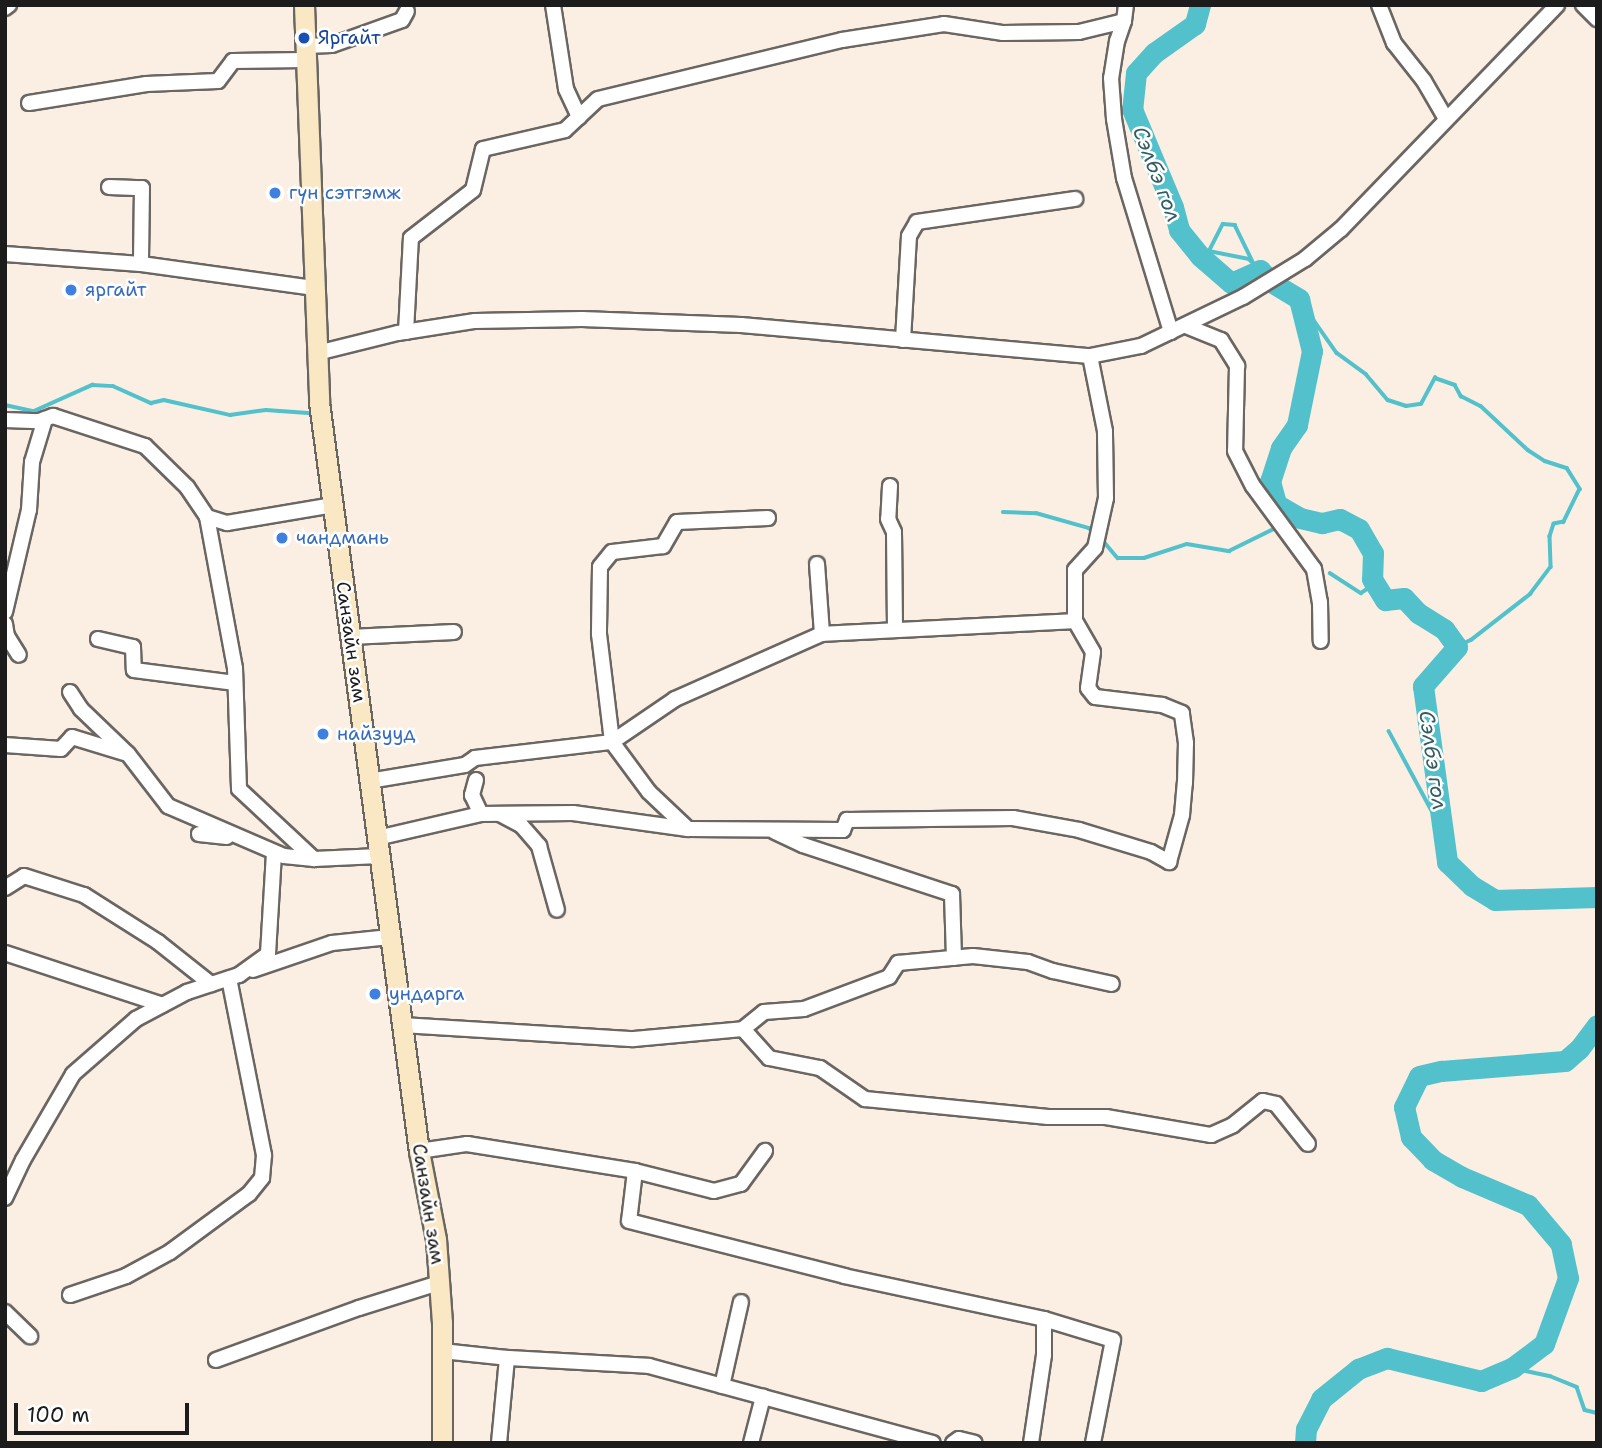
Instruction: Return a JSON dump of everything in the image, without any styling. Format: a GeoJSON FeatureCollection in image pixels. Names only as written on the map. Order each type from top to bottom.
{"type":"FeatureCollection","features":[{"type":"Feature","properties":{"kind":"main road","name":"Санзайн зам"},"geometry":{"type":"LineString","coordinates":[[303,5],[320,411],[419,1151],[436,1239],[442,1352],[442,1443]]}},
{"type":"Feature","properties":{"kind":"street"},"geometry":{"type":"LineString","coordinates":[[553,5],[566,89],[579,117]]}},
{"type":"Feature","properties":{"kind":"street"},"geometry":{"type":"LineString","coordinates":[[1126,5],[1111,78],[1114,119],[1124,178],[1171,332]]}},
{"type":"Feature","properties":{"kind":"street"},"geometry":{"type":"LineString","coordinates":[[1379,5],[1394,43],[1424,81],[1446,119]]}},
{"type":"Feature","properties":{"kind":"street"},"geometry":{"type":"LineString","coordinates":[[317,353],[406,331],[475,321],[607,320],[741,325],[1090,356],[1141,345],[1186,326],[1253,291],[1305,259],[1341,229],[1558,5]]}},
{"type":"Feature","properties":{"kind":"street"},"geometry":{"type":"LineString","coordinates":[[1583,5],[1597,19]]}},
{"type":"Feature","properties":{"kind":"street"},"geometry":{"type":"LineString","coordinates":[[29,103],[146,84],[218,81],[233,61],[304,53],[332,46],[402,20],[407,12]]}},
{"type":"Feature","properties":{"kind":"street"},"geometry":{"type":"LineString","coordinates":[[406,331],[411,238],[473,190],[483,149],[565,131],[598,99],[842,40],[944,24],[1003,33],[1079,32],[1124,21]]}},
{"type":"Feature","properties":{"kind":"street"},"geometry":{"type":"LineString","coordinates":[[109,187],[142,188],[141,264]]}},
{"type":"Feature","properties":{"kind":"street"},"geometry":{"type":"LineString","coordinates":[[903,340],[909,236],[917,222],[1075,199]]}},
{"type":"Feature","properties":{"kind":"street"},"geometry":{"type":"LineString","coordinates":[[5,254],[141,264],[313,288]]}},
{"type":"Feature","properties":{"kind":"street"},"geometry":{"type":"LineString","coordinates":[[1186,326],[1221,340],[1237,366],[1236,451],[1253,486],[1314,569],[1320,602],[1321,641]]}},
{"type":"Feature","properties":{"kind":"street"},"geometry":{"type":"LineString","coordinates":[[70,692],[81,709],[128,754],[168,806],[274,853],[314,859],[378,847],[488,813],[573,813],[688,829],[770,830],[843,830],[847,820],[1013,818],[1079,830],[1151,852],[1169,862],[1182,815],[1185,783],[1186,743],[1182,713],[1162,705],[1095,696],[1088,688],[1093,652],[1075,621],[1075,570],[1095,548],[1106,498],[1105,432],[1090,356]]}},
{"type":"Feature","properties":{"kind":"street"},"geometry":{"type":"LineString","coordinates":[[5,420],[45,419],[53,416],[85,424],[145,446],[187,487],[207,517],[235,683],[239,789],[314,859]]}},
{"type":"Feature","properties":{"kind":"street"},"geometry":{"type":"LineString","coordinates":[[5,612],[29,510],[32,462],[45,419]]}},
{"type":"Feature","properties":{"kind":"street"},"geometry":{"type":"LineString","coordinates":[[890,486],[888,519],[894,532],[895,630]]}},
{"type":"Feature","properties":{"kind":"street"},"geometry":{"type":"LineString","coordinates":[[207,517],[227,523],[332,506]]}},
{"type":"Feature","properties":{"kind":"street"},"geometry":{"type":"LineString","coordinates":[[688,829],[649,792],[612,741],[599,634],[600,567],[612,552],[663,545],[677,522],[768,518]]}},
{"type":"Feature","properties":{"kind":"street"},"geometry":{"type":"LineString","coordinates":[[817,564],[822,634]]}},
{"type":"Feature","properties":{"kind":"street"},"geometry":{"type":"LineString","coordinates":[[369,781],[465,765],[475,758],[612,741],[675,699],[822,634],[1075,621]]}},
{"type":"Feature","properties":{"kind":"street"},"geometry":{"type":"LineString","coordinates":[[5,624],[7,636],[19,654]]}},
{"type":"Feature","properties":{"kind":"street"},"geometry":{"type":"LineString","coordinates":[[350,637],[454,632]]}},
{"type":"Feature","properties":{"kind":"street"},"geometry":{"type":"LineString","coordinates":[[98,639],[132,647],[134,670],[235,683]]}},
{"type":"Feature","properties":{"kind":"street"},"geometry":{"type":"LineString","coordinates":[[5,746],[61,750],[72,737],[128,754]]}},
{"type":"Feature","properties":{"kind":"street"},"geometry":{"type":"LineString","coordinates":[[476,780],[472,795],[488,813],[521,825],[539,846],[557,910]]}},
{"type":"Feature","properties":{"kind":"street"},"geometry":{"type":"LineString","coordinates":[[770,830],[803,845],[952,894],[954,958]]}},
{"type":"Feature","properties":{"kind":"street"},"geometry":{"type":"LineString","coordinates":[[200,834],[242,841]]}},
{"type":"Feature","properties":{"kind":"street"},"geometry":{"type":"LineString","coordinates":[[235,976],[268,954],[274,853]]}},
{"type":"Feature","properties":{"kind":"street"},"geometry":{"type":"LineString","coordinates":[[5,888],[24,876],[84,895],[169,950],[211,984]]}},
{"type":"Feature","properties":{"kind":"street"},"geometry":{"type":"LineString","coordinates":[[5,1198],[23,1160],[73,1074],[136,1019],[163,1004],[211,984],[332,943],[390,937]]}},
{"type":"Feature","properties":{"kind":"street"},"geometry":{"type":"LineString","coordinates":[[5,953],[163,1004]]}},
{"type":"Feature","properties":{"kind":"street"},"geometry":{"type":"LineString","coordinates":[[402,1026],[634,1040],[743,1029],[764,1012],[804,1009],[889,977],[898,963],[973,956],[1028,962],[1053,971],[1112,984]]}},
{"type":"Feature","properties":{"kind":"street"},"geometry":{"type":"LineString","coordinates":[[69,1294],[126,1276],[170,1252],[249,1194],[262,1178],[264,1155],[235,976]]}},
{"type":"Feature","properties":{"kind":"street"},"geometry":{"type":"LineString","coordinates":[[743,1029],[769,1058],[820,1068],[865,1099],[1048,1117],[1106,1117],[1211,1135],[1233,1125],[1263,1101],[1276,1104],[1308,1144]]}},
{"type":"Feature","properties":{"kind":"street"},"geometry":{"type":"LineString","coordinates":[[419,1151],[467,1144],[635,1171],[714,1191],[741,1184],[765,1151]]}},
{"type":"Feature","properties":{"kind":"street"},"geometry":{"type":"LineString","coordinates":[[635,1171],[629,1221],[844,1276],[1044,1319],[1113,1340],[1093,1443]]}},
{"type":"Feature","properties":{"kind":"street"},"geometry":{"type":"LineString","coordinates":[[216,1360],[359,1308],[439,1283]]}},
{"type":"Feature","properties":{"kind":"street"},"geometry":{"type":"LineString","coordinates":[[722,1386],[741,1302]]}},
{"type":"Feature","properties":{"kind":"street"},"geometry":{"type":"LineString","coordinates":[[5,1312],[30,1336]]}},
{"type":"Feature","properties":{"kind":"street"},"geometry":{"type":"LineString","coordinates":[[1031,1443],[1044,1355],[1044,1319]]}},
{"type":"Feature","properties":{"kind":"street"},"geometry":{"type":"LineString","coordinates":[[442,1352],[649,1366],[933,1443]]}},
{"type":"Feature","properties":{"kind":"street"},"geometry":{"type":"LineString","coordinates":[[499,1443],[507,1358]]}},
{"type":"Feature","properties":{"kind":"street"},"geometry":{"type":"LineString","coordinates":[[751,1443],[763,1397]]}},
{"type":"Feature","properties":{"kind":"street"},"geometry":{"type":"LineString","coordinates":[[953,1443],[959,1438],[975,1443]]}},
{"type":"Feature","properties":{"kind":"waterway","name":"Сэлбэ гол"},"geometry":{"type":"LineString","coordinates":[[1200,5],[1195,24],[1154,53],[1136,73],[1132,109],[1173,207],[1179,230],[1200,256],[1231,283],[1260,270],[1271,282],[1299,299],[1312,351],[1297,425],[1281,448],[1270,481],[1276,504],[1300,518],[1322,523],[1340,519],[1359,529],[1373,553],[1372,579],[1385,600],[1404,598],[1418,613],[1444,629],[1457,647],[1423,686],[1447,862],[1472,886],[1495,900],[1597,897]]}},
{"type":"Feature","properties":{"kind":"waterway"},"geometry":{"type":"LineString","coordinates":[[1209,251],[1223,224],[1235,225],[1254,264]]}},
{"type":"Feature","properties":{"kind":"waterway"},"geometry":{"type":"LineString","coordinates":[[1194,248],[1249,259],[1260,270]]}},
{"type":"Feature","properties":{"kind":"waterway"},"geometry":{"type":"LineString","coordinates":[[1299,299],[1337,353],[1366,374],[1388,400],[1406,406],[1421,404],[1435,378],[1455,385],[1461,396],[1481,406],[1528,450],[1545,461],[1567,468],[1580,489],[1564,522],[1554,524],[1550,536],[1551,567],[1531,594],[1472,640],[1457,647]]}},
{"type":"Feature","properties":{"kind":"waterway"},"geometry":{"type":"LineString","coordinates":[[5,405],[34,411],[92,385],[113,386],[151,403],[164,400],[230,415],[266,410],[308,413]]}},
{"type":"Feature","properties":{"kind":"waterway"},"geometry":{"type":"LineString","coordinates":[[1003,512],[1036,513],[1089,528],[1095,533]]}},
{"type":"Feature","properties":{"kind":"waterway"},"geometry":{"type":"LineString","coordinates":[[1284,523],[1300,518]]}},
{"type":"Feature","properties":{"kind":"waterway"},"geometry":{"type":"LineString","coordinates":[[1101,538],[1118,558],[1144,558],[1187,544],[1229,551],[1278,527]]}},
{"type":"Feature","properties":{"kind":"waterway"},"geometry":{"type":"LineString","coordinates":[[1330,573],[1361,593],[1375,584]]}},
{"type":"Feature","properties":{"kind":"waterway"},"geometry":{"type":"LineString","coordinates":[[1389,731],[1444,833]]}},
{"type":"Feature","properties":{"kind":"waterway","name":"Сэлбэ гол"},"geometry":{"type":"LineString","coordinates":[[1305,1443],[1306,1429],[1321,1399],[1358,1369],[1387,1358],[1481,1381],[1512,1368],[1544,1344],[1568,1278],[1561,1244],[1528,1205],[1462,1177],[1433,1160],[1411,1137],[1404,1107],[1419,1076],[1441,1071],[1565,1061],[1579,1049],[1597,1025]]}},
{"type":"Feature","properties":{"kind":"waterway"},"geometry":{"type":"LineString","coordinates":[[1512,1368],[1550,1376],[1577,1387],[1585,1410],[1597,1413]]}},
{"type":"Feature","properties":{"kind":"place","name":"Яргайт"},"geometry":{"type":"Point","coordinates":[304,38]}},
{"type":"Feature","properties":{"kind":"place","name":"гүн сэтгэмж"},"geometry":{"type":"Point","coordinates":[275,193]}},
{"type":"Feature","properties":{"kind":"place","name":"яргайт"},"geometry":{"type":"Point","coordinates":[71,290]}},
{"type":"Feature","properties":{"kind":"place","name":"чандмань"},"geometry":{"type":"Point","coordinates":[282,538]}},
{"type":"Feature","properties":{"kind":"place","name":"найзууд"},"geometry":{"type":"Point","coordinates":[323,734]}},
{"type":"Feature","properties":{"kind":"place","name":"ундарга"},"geometry":{"type":"Point","coordinates":[375,994]}}]}
